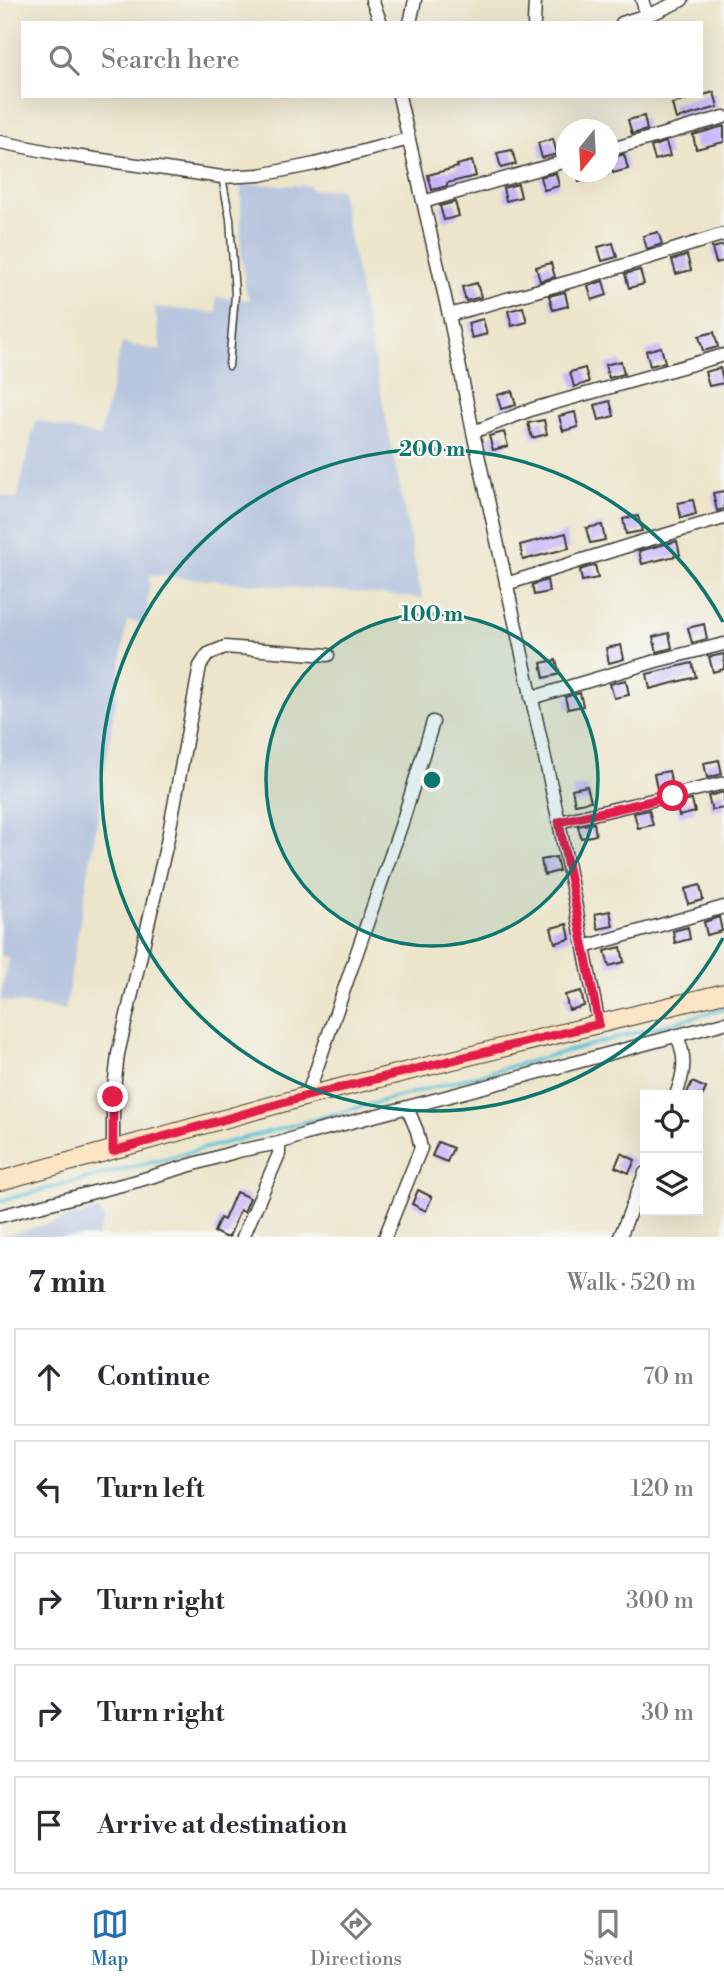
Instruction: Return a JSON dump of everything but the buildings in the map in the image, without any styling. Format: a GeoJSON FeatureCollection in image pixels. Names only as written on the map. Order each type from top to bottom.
{"type":"FeatureCollection","features":[{"type":"Feature","properties":{"kind":"street"},"geometry":{"type":"LineString","coordinates":[[372,0],[380,21]]}},
{"type":"Feature","properties":{"kind":"street"},"geometry":{"type":"LineString","coordinates":[[410,21],[415,0]]}},
{"type":"Feature","properties":{"kind":"street"},"geometry":{"type":"LineString","coordinates":[[534,21],[535,0]]}},
{"type":"Feature","properties":{"kind":"street"},"geometry":{"type":"LineString","coordinates":[[642,0],[648,15]]}},
{"type":"Feature","properties":{"kind":"street"},"geometry":{"type":"LineString","coordinates":[[628,21],[681,0]]}},
{"type":"Feature","properties":{"kind":"street"},"geometry":{"type":"LineString","coordinates":[[399,98],[559,822],[599,1024]]}},
{"type":"Feature","properties":{"kind":"street"},"geometry":{"type":"LineString","coordinates":[[619,147],[724,117]]}},
{"type":"Feature","properties":{"kind":"street"},"geometry":{"type":"LineString","coordinates":[[0,142],[60,154],[222,177],[271,173],[408,139]]}},
{"type":"Feature","properties":{"kind":"street"},"geometry":{"type":"LineString","coordinates":[[423,201],[556,164]]}},
{"type":"Feature","properties":{"kind":"street"},"geometry":{"type":"LineString","coordinates":[[449,315],[590,276],[724,234]]}},
{"type":"Feature","properties":{"kind":"street"},"geometry":{"type":"LineString","coordinates":[[473,432],[533,410],[724,355]]}},
{"type":"Feature","properties":{"kind":"street"},"geometry":{"type":"LineString","coordinates":[[506,584],[724,518]]}},
{"type":"Feature","properties":{"kind":"street"},"geometry":{"type":"LineString","coordinates":[[531,698],[724,644]]}},
{"type":"Feature","properties":{"kind":"street"},"geometry":{"type":"LineString","coordinates":[[113,1151],[113,1097],[118,1054],[168,838],[200,666],[208,654],[225,647],[328,655]]}},
{"type":"Feature","properties":{"kind":"street"},"geometry":{"type":"LineString","coordinates":[[307,1096],[402,823],[433,722]]}},
{"type":"Feature","properties":{"kind":"street"},"geometry":{"type":"LineString","coordinates":[[559,822],[724,783]]}},
{"type":"Feature","properties":{"kind":"street"},"geometry":{"type":"LineString","coordinates":[[584,947],[724,907]]}},
{"type":"Feature","properties":{"kind":"street"},"geometry":{"type":"LineString","coordinates":[[0,1181],[307,1096],[724,993]]}},
{"type":"Feature","properties":{"kind":"street"},"geometry":{"type":"LineString","coordinates":[[0,1216],[724,1023]]}},
{"type":"Feature","properties":{"kind":"street"},"geometry":{"type":"LineString","coordinates":[[677,1037],[683,1050],[684,1067],[677,1090]]}},
{"type":"Feature","properties":{"kind":"street"},"geometry":{"type":"LineString","coordinates":[[385,1237],[421,1148],[407,1107]]}},
{"type":"Feature","properties":{"kind":"street"},"geometry":{"type":"LineString","coordinates":[[243,1237],[279,1154],[279,1143]]}},
{"type":"Feature","properties":{"kind":"street"},"geometry":{"type":"LineString","coordinates":[[620,1237],[640,1185]]}},
{"type":"Feature","properties":{"kind":"lane"},"geometry":{"type":"LineString","coordinates":[[222,177],[230,219],[235,295],[229,366]]}},
{"type":"Feature","properties":{"kind":"shaded area"},"geometry":{"type":"Polygon","coordinates":[[[241,184],[309,186],[311,190],[340,189],[422,598],[150,575],[146,623],[127,621],[104,780],[65,1010],[0,1000],[9,958],[0,955],[0,495],[17,499],[36,420],[100,437],[122,343],[161,351],[155,307],[217,313],[216,297],[250,300],[246,292],[241,253],[241,184]]]}},
{"type":"Feature","properties":{"kind":"shaded area"},"geometry":{"type":"Polygon","coordinates":[[[98,1210],[104,1218],[97,1237],[0,1237],[98,1210]]]}},
{"type":"Feature","properties":{"kind":"waterway"},"geometry":{"type":"LineString","coordinates":[[0,1201],[724,1009]]}},
{"type":"Feature","properties":{"kind":"route"},"geometry":{"type":"LineString","coordinates":[[113,1097],[113,1151],[307,1096],[599,1024],[559,822],[673,796]]}}]}
